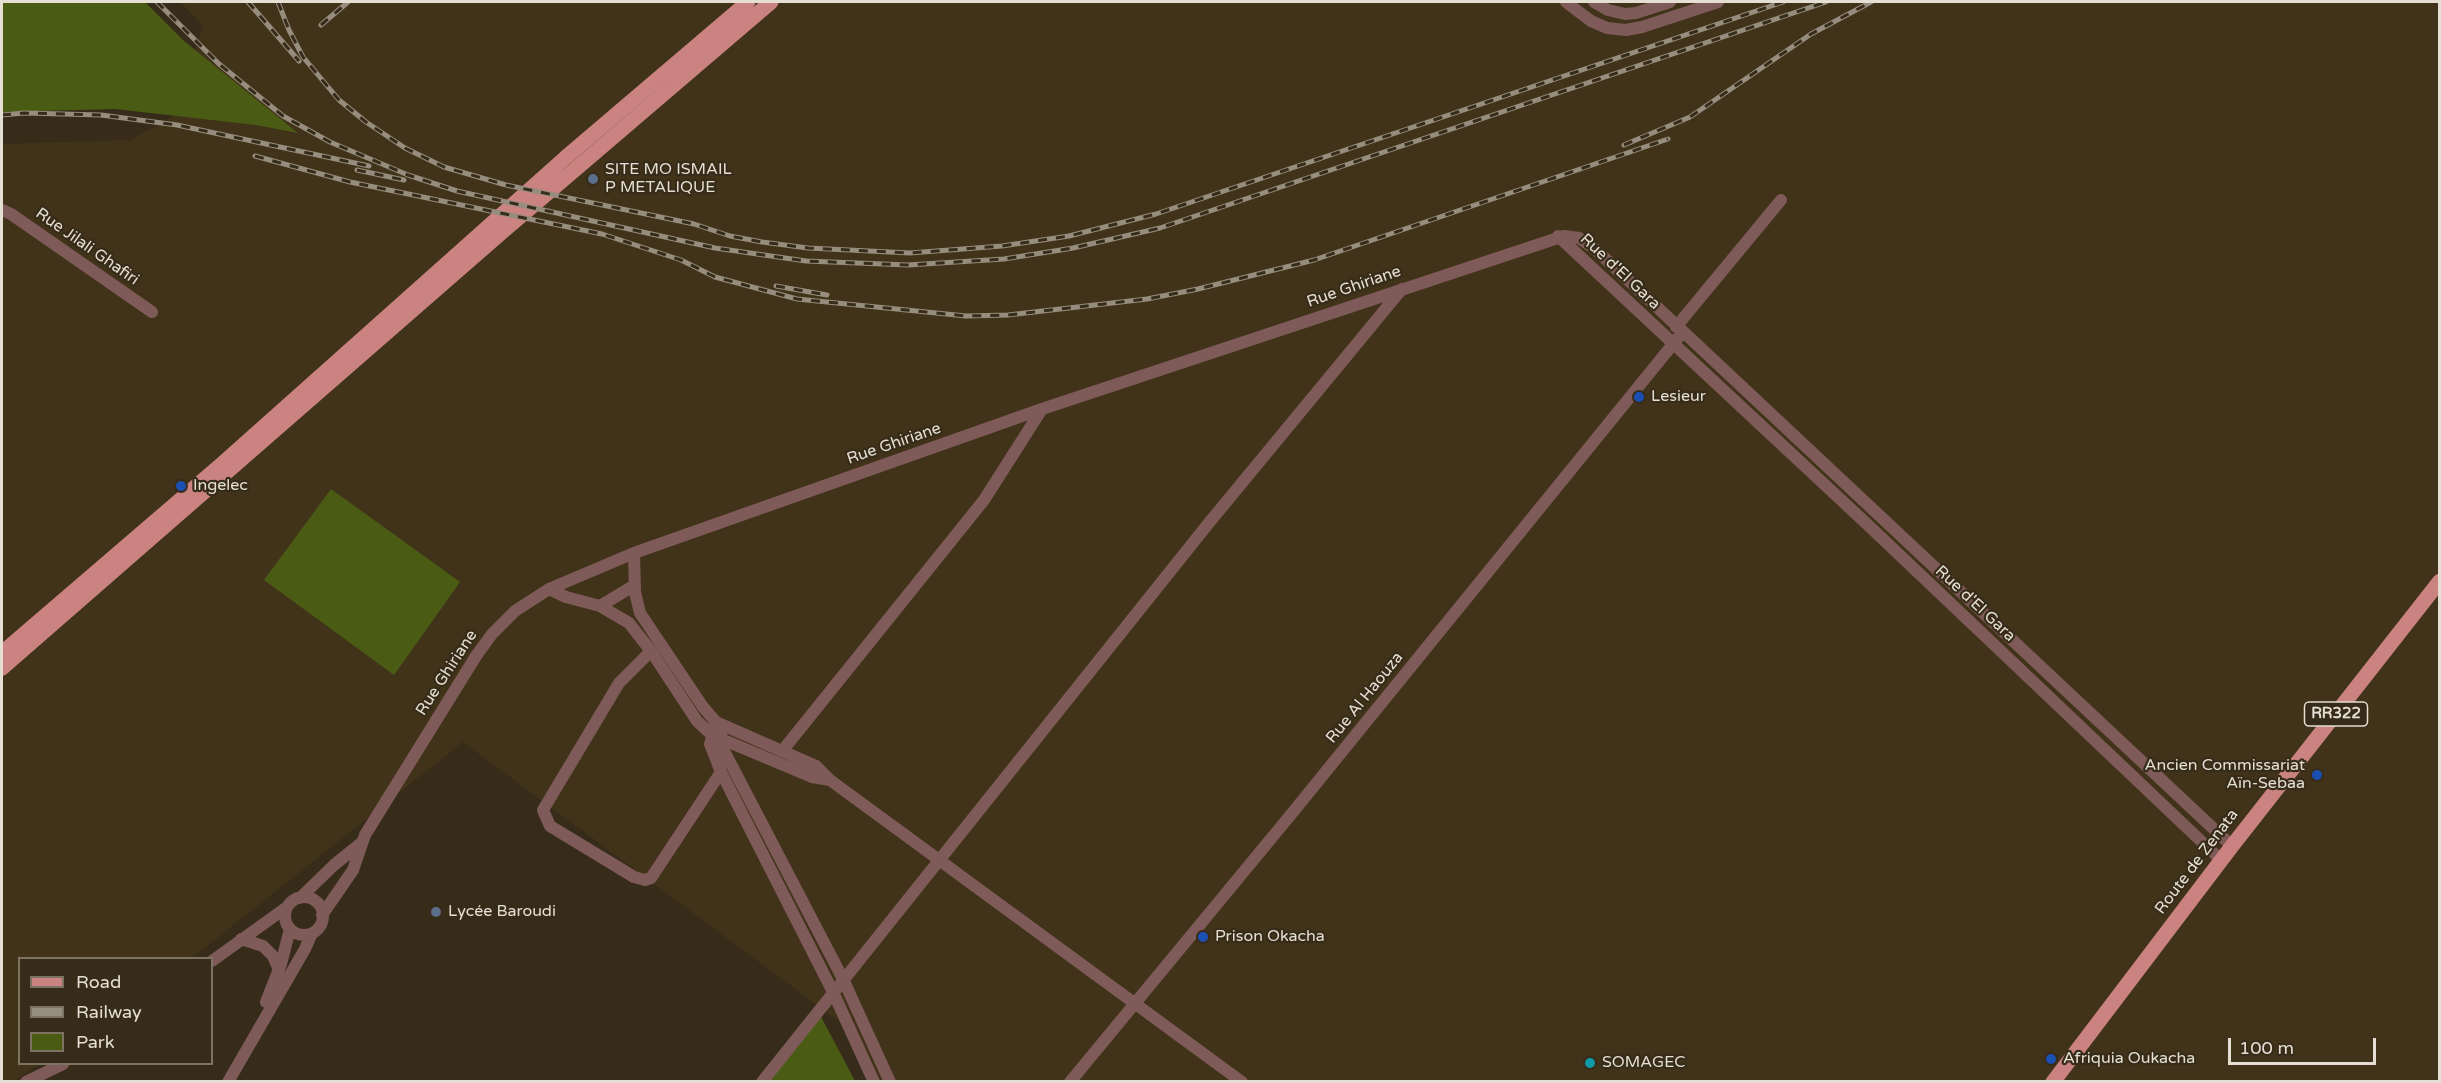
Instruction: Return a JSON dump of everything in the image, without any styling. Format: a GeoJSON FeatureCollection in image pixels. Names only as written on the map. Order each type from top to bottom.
{"type":"FeatureCollection","features":[{"type":"Feature","properties":{"kind":"main road"},"geometry":{"type":"LineString","coordinates":[[2,653],[228,458],[565,158],[748,2]]}},
{"type":"Feature","properties":{"kind":"main road"},"geometry":{"type":"LineString","coordinates":[[2,668],[502,232],[771,2]]}},
{"type":"Feature","properties":{"kind":"main road","name":"Route de Zenata"},"geometry":{"type":"LineString","coordinates":[[2053,1082],[2221,860],[2439,581]]}},
{"type":"Feature","properties":{"kind":"street"},"geometry":{"type":"LineString","coordinates":[[1566,2],[1587,19],[1607,28],[1633,29],[1718,2]]}},
{"type":"Feature","properties":{"kind":"street"},"geometry":{"type":"LineString","coordinates":[[1587,19],[1595,2],[1608,10],[1625,14],[1636,13],[1670,2]]}},
{"type":"Feature","properties":{"kind":"street","name":"Rue Al Haouza"},"geometry":{"type":"LineString","coordinates":[[1070,1082],[1293,812],[1673,344],[1679,330],[1781,200]]}},
{"type":"Feature","properties":{"kind":"street","name":"Rue Jilali Ghafiri"},"geometry":{"type":"LineString","coordinates":[[2,210],[152,312]]}},
{"type":"Feature","properties":{"kind":"street","name":"Rue d'El Gara"},"geometry":{"type":"LineString","coordinates":[[1558,236],[1576,237],[1588,243],[2232,846]]}},
{"type":"Feature","properties":{"kind":"street","name":"Rue d'El Gara"},"geometry":{"type":"LineString","coordinates":[[1558,236],[2221,860]]}},
{"type":"Feature","properties":{"kind":"street","name":"Rue Ghiriane"},"geometry":{"type":"LineString","coordinates":[[300,898],[360,844],[476,656],[492,634],[514,611],[549,589],[634,553],[1042,409],[1558,236]]}},
{"type":"Feature","properties":{"kind":"street"},"geometry":{"type":"LineString","coordinates":[[762,1082],[1208,524],[1402,289]]}},
{"type":"Feature","properties":{"kind":"street"},"geometry":{"type":"LineString","coordinates":[[783,750],[984,500],[1042,409]]}},
{"type":"Feature","properties":{"kind":"street"},"geometry":{"type":"LineString","coordinates":[[634,553],[636,600],[640,613],[703,707],[720,724],[816,766],[830,780],[1242,1082]]}},
{"type":"Feature","properties":{"kind":"street"},"geometry":{"type":"LineString","coordinates":[[600,606],[635,585]]}},
{"type":"Feature","properties":{"kind":"street"},"geometry":{"type":"LineString","coordinates":[[549,589],[566,597],[600,606],[629,623],[651,651],[696,721],[716,738],[783,763],[812,777],[830,780]]}},
{"type":"Feature","properties":{"kind":"street"},"geometry":{"type":"LineString","coordinates":[[651,651],[619,683],[543,810],[550,826],[634,878],[645,880],[651,878],[721,772]]}},
{"type":"Feature","properties":{"kind":"street"},"geometry":{"type":"LineString","coordinates":[[2046,693],[2057,680]]}},
{"type":"Feature","properties":{"kind":"street"},"geometry":{"type":"LineString","coordinates":[[720,724],[711,748],[721,772],[833,992],[874,1082]]}},
{"type":"Feature","properties":{"kind":"street"},"geometry":{"type":"LineString","coordinates":[[716,738],[843,979],[890,1082]]}},
{"type":"Feature","properties":{"kind":"street","name":"Rue Ghiriane"},"geometry":{"type":"LineString","coordinates":[[322,915],[353,870],[359,856],[360,844]]}},
{"type":"Feature","properties":{"kind":"street"},"geometry":{"type":"LineString","coordinates":[[213,961],[300,898],[315,902],[322,915],[320,926],[312,933],[305,949],[226,1078]]}},
{"type":"Feature","properties":{"kind":"street"},"geometry":{"type":"LineString","coordinates":[[226,1078],[270,995],[279,970],[288,927],[285,913],[287,907]]}},
{"type":"Feature","properties":{"kind":"street"},"geometry":{"type":"LineString","coordinates":[[253,931],[288,927],[298,934],[312,933]]}},
{"type":"Feature","properties":{"kind":"street"},"geometry":{"type":"LineString","coordinates":[[241,939],[263,946],[273,956],[279,970]]}},
{"type":"Feature","properties":{"kind":"street"},"geometry":{"type":"LineString","coordinates":[[26,1082],[61,1065]]}},
{"type":"Feature","properties":{"kind":"shaded area"},"geometry":{"type":"Polygon","coordinates":[[[180,2],[2439,2],[2439,1081],[869,1081],[848,1028],[463,742],[193,957],[18,957],[18,1065],[38,1065],[14,1081],[2,1081],[2,144],[131,140],[175,115],[203,26],[180,2]]]}},
{"type":"Feature","properties":{"kind":"green space"},"geometry":{"type":"Polygon","coordinates":[[[2,2],[145,2],[184,41],[298,133],[256,125],[115,109],[2,112],[2,2]]]}},
{"type":"Feature","properties":{"kind":"green space"},"geometry":{"type":"Polygon","coordinates":[[[331,489],[460,582],[394,675],[264,580],[331,489]]]}},
{"type":"Feature","properties":{"kind":"green space"},"geometry":{"type":"Polygon","coordinates":[[[818,1011],[855,1081],[764,1082],[818,1011]]]}},
{"type":"Feature","properties":{"kind":"railway"},"geometry":{"type":"LineString","coordinates":[[157,2],[219,64],[283,116],[330,142],[408,175],[457,191],[715,248],[806,261],[908,265],[1004,259],[1073,248],[1160,228],[1826,2]]}},
{"type":"Feature","properties":{"kind":"railway"},"geometry":{"type":"LineString","coordinates":[[248,2],[299,61]]}},
{"type":"Feature","properties":{"kind":"railway"},"geometry":{"type":"LineString","coordinates":[[278,2],[303,57],[339,100],[366,122],[405,148],[444,167],[506,185],[694,224],[730,236],[762,242],[808,248],[910,253],[1002,246],[1069,236],[1156,214],[1783,2]]}},
{"type":"Feature","properties":{"kind":"railway"},"geometry":{"type":"LineString","coordinates":[[321,25],[348,2]]}},
{"type":"Feature","properties":{"kind":"railway"},"geometry":{"type":"LineString","coordinates":[[1624,145],[1690,117],[1811,34],[1871,2]]}},
{"type":"Feature","properties":{"kind":"railway"},"geometry":{"type":"LineString","coordinates":[[2,115],[24,113],[101,115],[177,125],[369,166]]}},
{"type":"Feature","properties":{"kind":"railway"},"geometry":{"type":"LineString","coordinates":[[255,156],[350,182],[602,234],[681,260],[715,277],[797,299],[966,316],[1008,315],[1147,299],[1198,289],[1314,260],[1668,139]]}},
{"type":"Feature","properties":{"kind":"railway"},"geometry":{"type":"LineString","coordinates":[[357,170],[404,180]]}},
{"type":"Feature","properties":{"kind":"railway"},"geometry":{"type":"LineString","coordinates":[[776,286],[827,295]]}},
{"type":"Feature","properties":{"kind":"place","name":"SITE MO ISMAIL P METALIQUE"},"geometry":{"type":"Point","coordinates":[593,179]}},
{"type":"Feature","properties":{"kind":"place","name":"Lesieur"},"geometry":{"type":"Point","coordinates":[1639,397]}},
{"type":"Feature","properties":{"kind":"place","name":"Ingelec"},"geometry":{"type":"Point","coordinates":[181,486]}},
{"type":"Feature","properties":{"kind":"place","name":"Ancien Commissariat Aïn-Sebaa"},"geometry":{"type":"Point","coordinates":[2317,775]}},
{"type":"Feature","properties":{"kind":"place","name":"Lycée Baroudi"},"geometry":{"type":"Point","coordinates":[436,912]}},
{"type":"Feature","properties":{"kind":"place","name":"Prison Okacha"},"geometry":{"type":"Point","coordinates":[1203,937]}},
{"type":"Feature","properties":{"kind":"place","name":"Afriquia Oukacha"},"geometry":{"type":"Point","coordinates":[2051,1059]}},
{"type":"Feature","properties":{"kind":"place","name":"SOMAGEC"},"geometry":{"type":"Point","coordinates":[1590,1063]}}]}
